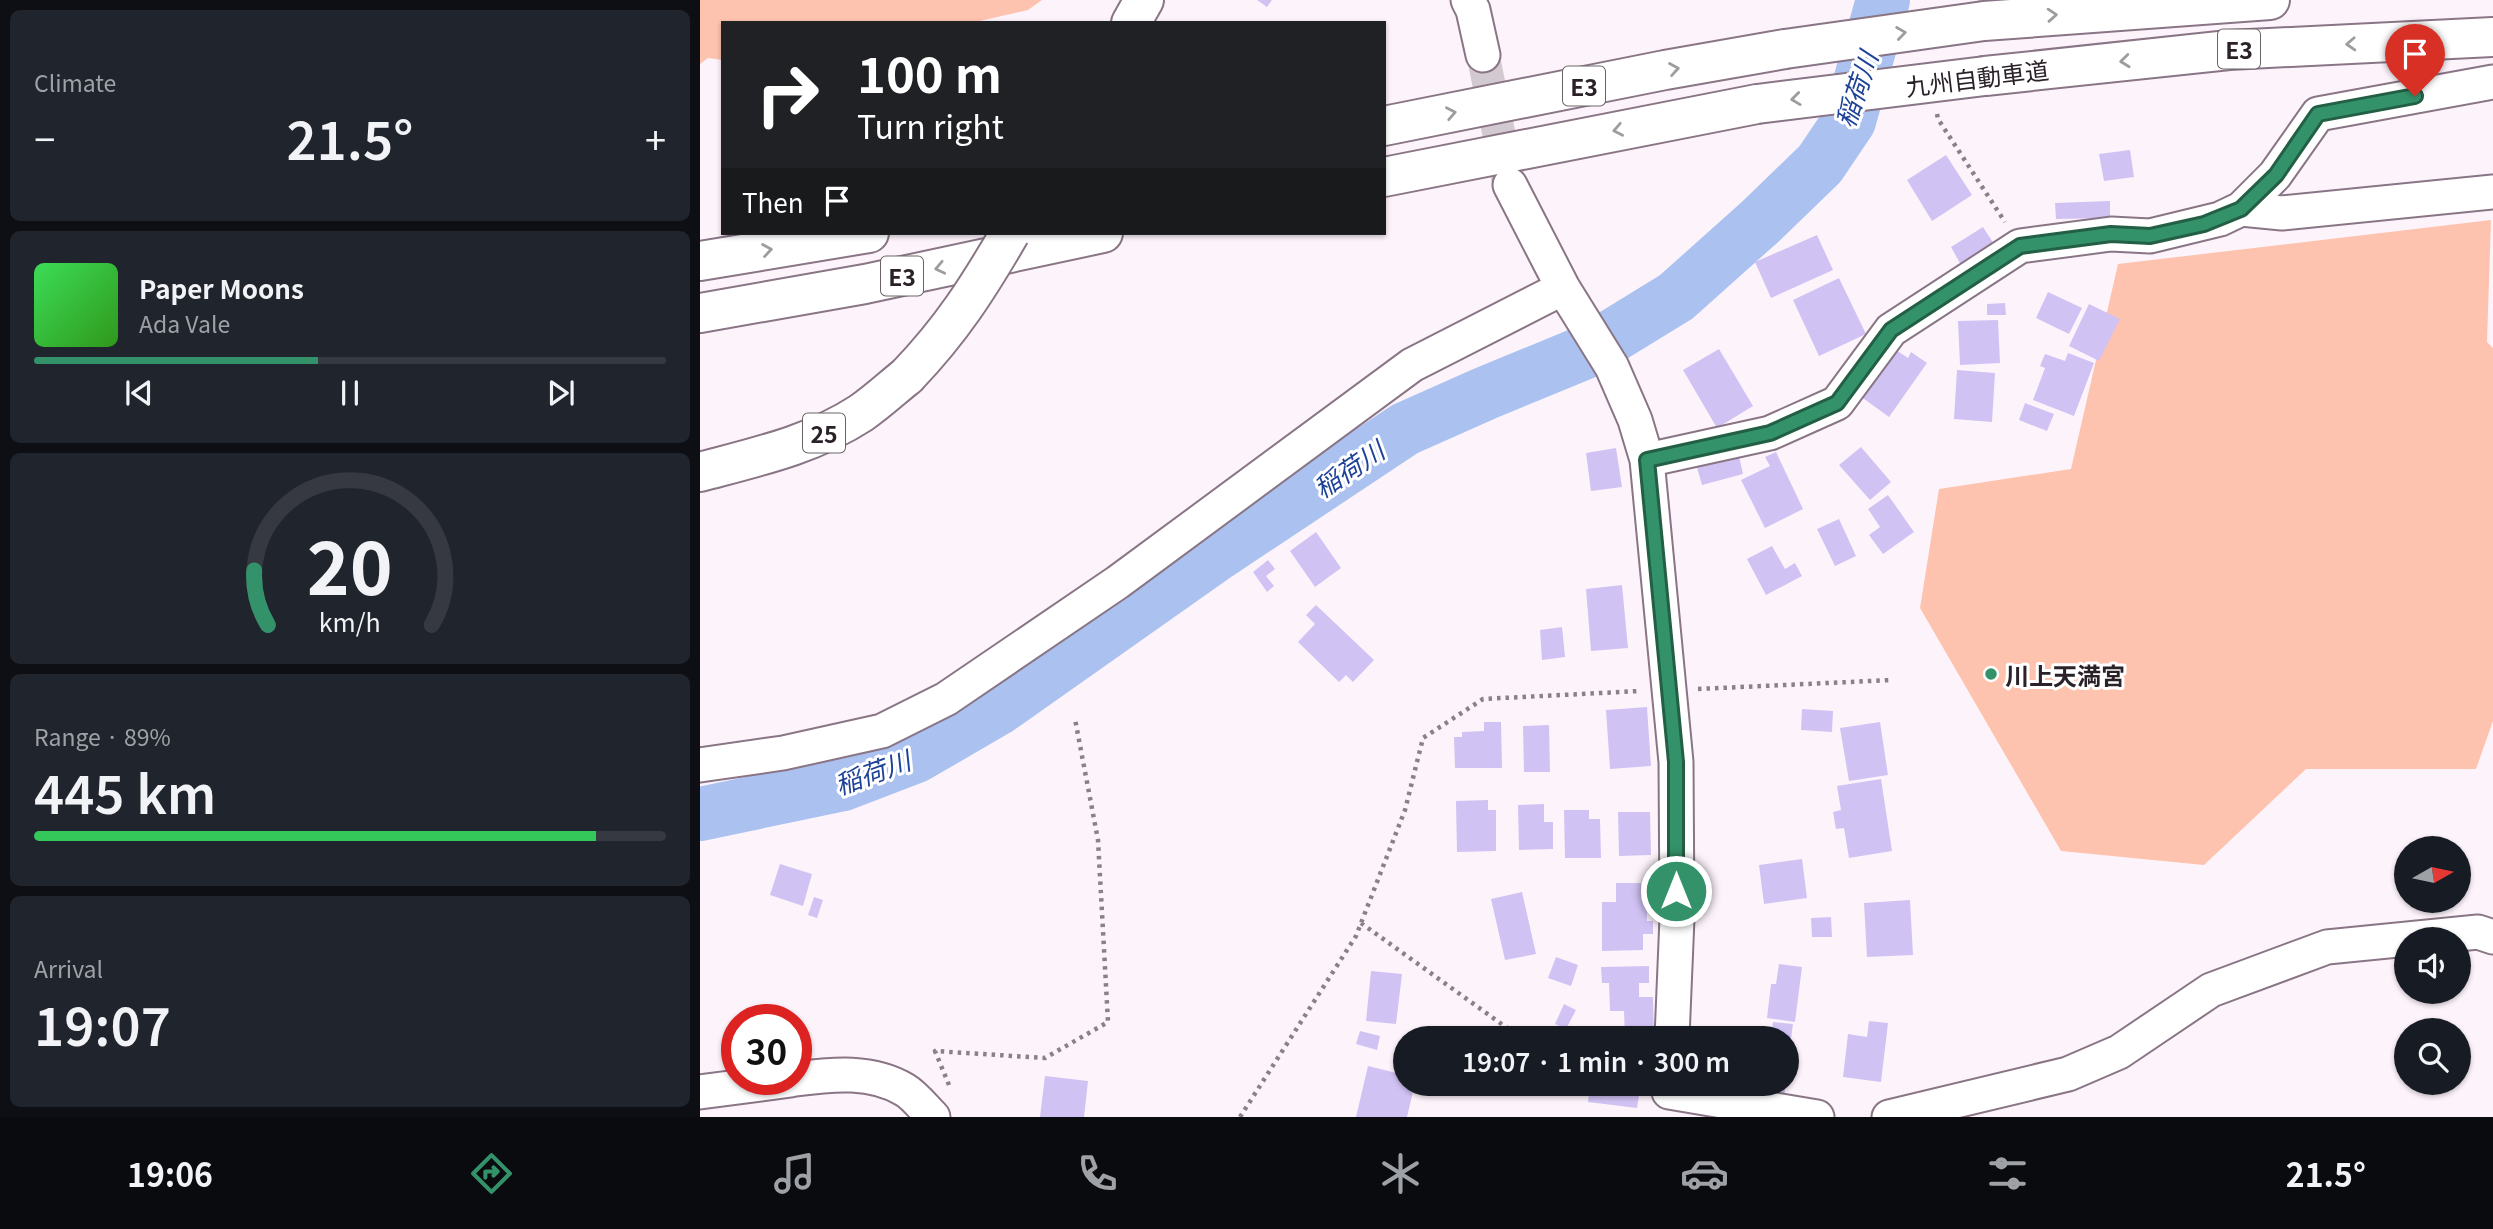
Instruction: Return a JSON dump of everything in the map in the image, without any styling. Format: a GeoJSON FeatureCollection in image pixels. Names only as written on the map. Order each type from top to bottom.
{"type":"FeatureCollection","features":[{"type":"Feature","properties":{"kind":"main road"},"geometry":{"type":"LineString","coordinates":[[1132,21],[1144,0]]}},
{"type":"Feature","properties":{"kind":"main road","name":"E3"},"geometry":{"type":"LineString","coordinates":[[1386,127],[1665,70],[1784,49],[1984,21],[2270,0]]}},
{"type":"Feature","properties":{"kind":"main road","name":"九州自動車道"},"geometry":{"type":"LineString","coordinates":[[1386,177],[1757,104],[2229,50],[2493,37]]}},
{"type":"Feature","properties":{"kind":"main road","name":"E3"},"geometry":{"type":"LineString","coordinates":[[700,261],[857,235]]}},
{"type":"Feature","properties":{"kind":"main road","name":"25"},"geometry":{"type":"LineString","coordinates":[[700,472],[759,457],[812,439],[861,413],[908,376],[938,344],[975,294],[1009,235]]}},
{"type":"Feature","properties":{"kind":"main road","name":"E3"},"geometry":{"type":"LineString","coordinates":[[700,313],[865,284],[1094,235]]}},
{"type":"Feature","properties":{"kind":"street"},"geometry":{"type":"LineString","coordinates":[[1468,0],[1473,10],[1483,55]]}},
{"type":"Feature","properties":{"kind":"street"},"geometry":{"type":"LineString","coordinates":[[1647,460],[1770,433],[1837,403],[1891,330],[2020,246],[2111,234],[2150,236],[2209,222],[2241,209],[2276,175],[2318,114],[2493,82]]}},
{"type":"Feature","properties":{"kind":"street"},"geometry":{"type":"LineString","coordinates":[[1510,185],[1563,288],[1612,367],[1635,420],[1647,460],[1676,762],[1676,918],[1672,1026]]}},
{"type":"Feature","properties":{"kind":"street"},"geometry":{"type":"LineString","coordinates":[[2241,209],[2282,213],[2493,192]]}},
{"type":"Feature","properties":{"kind":"street"},"geometry":{"type":"LineString","coordinates":[[700,765],[783,753],[882,731],[946,699],[1118,582],[1412,365],[1563,288]]}},
{"type":"Feature","properties":{"kind":"street"},"geometry":{"type":"LineString","coordinates":[[1889,1117],[2068,1074],[2119,1052],[2211,990],[2327,947],[2478,932],[2493,937]]}},
{"type":"Feature","properties":{"kind":"street"},"geometry":{"type":"LineString","coordinates":[[812,1077],[830,1074],[870,1076],[943,1106]]}},
{"type":"Feature","properties":{"kind":"street"},"geometry":{"type":"LineString","coordinates":[[700,1092],[721,1089]]}},
{"type":"Feature","properties":{"kind":"street"},"geometry":{"type":"LineString","coordinates":[[1670,1097],[1817,1117]]}},
{"type":"Feature","properties":{"kind":"path"},"geometry":{"type":"LineString","coordinates":[[1936,110],[1938,119],[2020,246]]}},
{"type":"Feature","properties":{"kind":"path"},"geometry":{"type":"LineString","coordinates":[[1240,1117],[1356,936],[1405,810],[1423,738],[1483,699],[1892,680]]}},
{"type":"Feature","properties":{"kind":"path"},"geometry":{"type":"LineString","coordinates":[[943,1106],[935,1051],[1045,1058],[1108,1022],[1098,840],[1075,719]]}},
{"type":"Feature","properties":{"kind":"path"},"geometry":{"type":"LineString","coordinates":[[1361,923],[1504,1026]]}},
{"type":"Feature","properties":{"kind":"shaded area"},"geometry":{"type":"Polygon","coordinates":[[[700,0],[1042,0],[1028,10],[980,21],[721,21],[721,60],[708,58],[700,64],[700,0]]]}},
{"type":"Feature","properties":{"kind":"shaded area"},"geometry":{"type":"Polygon","coordinates":[[[2491,220],[2487,342],[2493,348],[2493,721],[2476,769],[2306,769],[2204,865],[2061,851],[1920,608],[1939,489],[2071,469],[2118,264],[2491,220]]]}},
{"type":"Feature","properties":{"kind":"building"},"geometry":{"type":"Polygon","coordinates":[[[1257,0],[1272,0],[1267,7],[1257,0]]]}},
{"type":"Feature","properties":{"kind":"building"},"geometry":{"type":"Polygon","coordinates":[[[2130,150],[2134,177],[2104,181],[2099,154],[2130,150]]]}},
{"type":"Feature","properties":{"kind":"building"},"geometry":{"type":"Polygon","coordinates":[[[1946,155],[1972,195],[1932,221],[1907,180],[1946,155]]]}},
{"type":"Feature","properties":{"kind":"building"},"geometry":{"type":"Polygon","coordinates":[[[2110,201],[2110,218],[2056,219],[2055,203],[2110,201]]]}},
{"type":"Feature","properties":{"kind":"building"},"geometry":{"type":"Polygon","coordinates":[[[1983,227],[1994,244],[1961,265],[1951,247],[1983,227]]]}},
{"type":"Feature","properties":{"kind":"building"},"geometry":{"type":"Polygon","coordinates":[[[1817,235],[1833,270],[1771,298],[1755,262],[1817,235]]]}},
{"type":"Feature","properties":{"kind":"building"},"geometry":{"type":"Polygon","coordinates":[[[1839,278],[1866,334],[1819,356],[1793,300],[1839,278]]]}},
{"type":"Feature","properties":{"kind":"building"},"geometry":{"type":"Polygon","coordinates":[[[2048,292],[2082,308],[2069,334],[2036,318],[2048,292]]]}},
{"type":"Feature","properties":{"kind":"building"},"geometry":{"type":"Polygon","coordinates":[[[2005,303],[2006,315],[1987,315],[1987,304],[2005,303]]]}},
{"type":"Feature","properties":{"kind":"building"},"geometry":{"type":"Polygon","coordinates":[[[2089,304],[2120,319],[2099,361],[2069,346],[2089,304]]]}},
{"type":"Feature","properties":{"kind":"building"},"geometry":{"type":"Polygon","coordinates":[[[1998,320],[2000,363],[1960,365],[1958,321],[1998,320]]]}},
{"type":"Feature","properties":{"kind":"building"},"geometry":{"type":"Polygon","coordinates":[[[1893,348],[1908,358],[1911,352],[1927,363],[1889,417],[1860,396],[1893,348]]]}},
{"type":"Feature","properties":{"kind":"building"},"geometry":{"type":"Polygon","coordinates":[[[1719,349],[1753,406],[1717,428],[1683,370],[1719,349]]]}},
{"type":"Feature","properties":{"kind":"building"},"geometry":{"type":"Polygon","coordinates":[[[2068,353],[2094,363],[2074,416],[2033,400],[2045,368],[2040,366],[2045,354],[2065,361],[2068,353]]]}},
{"type":"Feature","properties":{"kind":"building"},"geometry":{"type":"Polygon","coordinates":[[[1957,370],[1995,373],[1992,422],[1954,419],[1957,370]]]}},
{"type":"Feature","properties":{"kind":"building"},"geometry":{"type":"Polygon","coordinates":[[[2025,403],[2054,414],[2047,431],[2019,420],[2025,403]]]}},
{"type":"Feature","properties":{"kind":"building"},"geometry":{"type":"Polygon","coordinates":[[[1861,447],[1891,482],[1870,500],[1839,465],[1861,447]]]}},
{"type":"Feature","properties":{"kind":"building"},"geometry":{"type":"Polygon","coordinates":[[[1616,448],[1622,487],[1591,491],[1586,453],[1616,448]]]}},
{"type":"Feature","properties":{"kind":"building"},"geometry":{"type":"Polygon","coordinates":[[[1738,452],[1743,474],[1702,485],[1696,464],[1738,452]]]}},
{"type":"Feature","properties":{"kind":"building"},"geometry":{"type":"Polygon","coordinates":[[[1776,452],[1803,509],[1765,528],[1741,480],[1770,466],[1765,457],[1776,452]]]}},
{"type":"Feature","properties":{"kind":"building"},"geometry":{"type":"Polygon","coordinates":[[[1888,495],[1914,532],[1883,554],[1869,535],[1880,527],[1868,509],[1888,495]]]}},
{"type":"Feature","properties":{"kind":"building"},"geometry":{"type":"Polygon","coordinates":[[[1839,519],[1856,556],[1835,566],[1817,529],[1839,519]]]}},
{"type":"Feature","properties":{"kind":"building"},"geometry":{"type":"Polygon","coordinates":[[[1316,532],[1341,568],[1315,587],[1290,551],[1316,532]]]}},
{"type":"Feature","properties":{"kind":"building"},"geometry":{"type":"Polygon","coordinates":[[[1772,546],[1785,569],[1795,563],[1802,576],[1766,595],[1747,559],[1772,546]]]}},
{"type":"Feature","properties":{"kind":"building"},"geometry":{"type":"Polygon","coordinates":[[[1268,560],[1275,569],[1266,576],[1274,586],[1267,592],[1253,572],[1268,560]]]}},
{"type":"Feature","properties":{"kind":"building"},"geometry":{"type":"Polygon","coordinates":[[[1622,585],[1628,648],[1591,651],[1586,589],[1622,585]]]}},
{"type":"Feature","properties":{"kind":"building"},"geometry":{"type":"Polygon","coordinates":[[[1316,605],[1374,660],[1353,682],[1346,675],[1339,682],[1298,642],[1315,624],[1306,615],[1316,605]]]}},
{"type":"Feature","properties":{"kind":"building"},"geometry":{"type":"Polygon","coordinates":[[[1562,627],[1565,657],[1542,660],[1540,630],[1562,627]]]}},
{"type":"Feature","properties":{"kind":"building"},"geometry":{"type":"Polygon","coordinates":[[[1647,707],[1651,766],[1610,769],[1606,710],[1647,707]]]}},
{"type":"Feature","properties":{"kind":"building"},"geometry":{"type":"Polygon","coordinates":[[[1802,709],[1833,711],[1832,732],[1801,730],[1802,709]]]}},
{"type":"Feature","properties":{"kind":"building"},"geometry":{"type":"Polygon","coordinates":[[[1484,722],[1501,722],[1502,768],[1455,768],[1454,737],[1462,737],[1462,732],[1484,731],[1484,722]]]}},
{"type":"Feature","properties":{"kind":"building"},"geometry":{"type":"Polygon","coordinates":[[[1880,722],[1888,775],[1849,781],[1840,728],[1880,722]]]}},
{"type":"Feature","properties":{"kind":"building"},"geometry":{"type":"Polygon","coordinates":[[[1549,725],[1550,772],[1524,772],[1523,726],[1549,725]]]}},
{"type":"Feature","properties":{"kind":"building"},"geometry":{"type":"Polygon","coordinates":[[[1881,779],[1892,851],[1849,858],[1844,828],[1836,829],[1833,812],[1841,810],[1837,786],[1881,779]]]}},
{"type":"Feature","properties":{"kind":"building"},"geometry":{"type":"Polygon","coordinates":[[[1488,800],[1488,810],[1496,810],[1496,851],[1457,852],[1456,801],[1488,800]]]}},
{"type":"Feature","properties":{"kind":"building"},"geometry":{"type":"Polygon","coordinates":[[[1544,804],[1544,822],[1553,822],[1553,849],[1519,850],[1518,805],[1544,804]]]}},
{"type":"Feature","properties":{"kind":"building"},"geometry":{"type":"Polygon","coordinates":[[[1564,810],[1589,810],[1589,819],[1600,819],[1601,858],[1565,858],[1564,810]]]}},
{"type":"Feature","properties":{"kind":"building"},"geometry":{"type":"Polygon","coordinates":[[[1618,812],[1650,812],[1651,855],[1619,856],[1618,812]]]}},
{"type":"Feature","properties":{"kind":"building"},"geometry":{"type":"Polygon","coordinates":[[[1802,859],[1807,898],[1764,904],[1759,865],[1802,859]]]}},
{"type":"Feature","properties":{"kind":"building"},"geometry":{"type":"Polygon","coordinates":[[[780,864],[812,874],[803,906],[770,895],[780,864]]]}},
{"type":"Feature","properties":{"kind":"building"},"geometry":{"type":"Polygon","coordinates":[[[1616,883],[1641,883],[1641,893],[1647,893],[1647,921],[1653,921],[1653,934],[1643,934],[1643,950],[1602,951],[1602,902],[1616,902],[1616,883]]]}},
{"type":"Feature","properties":{"kind":"building"},"geometry":{"type":"Polygon","coordinates":[[[1522,892],[1536,954],[1505,960],[1491,899],[1522,892]]]}},
{"type":"Feature","properties":{"kind":"building"},"geometry":{"type":"Polygon","coordinates":[[[814,897],[823,900],[817,918],[808,915],[814,897]]]}},
{"type":"Feature","properties":{"kind":"building"},"geometry":{"type":"Polygon","coordinates":[[[1910,900],[1913,955],[1867,957],[1864,903],[1910,900]]]}},
{"type":"Feature","properties":{"kind":"building"},"geometry":{"type":"Polygon","coordinates":[[[1831,917],[1832,937],[1812,937],[1811,918],[1831,917]]]}},
{"type":"Feature","properties":{"kind":"building"},"geometry":{"type":"Polygon","coordinates":[[[1556,957],[1578,965],[1571,986],[1548,978],[1556,957]]]}},
{"type":"Feature","properties":{"kind":"building"},"geometry":{"type":"Polygon","coordinates":[[[1779,964],[1802,967],[1795,1022],[1767,1018],[1771,984],[1776,984],[1779,964]]]}},
{"type":"Feature","properties":{"kind":"building"},"geometry":{"type":"Polygon","coordinates":[[[1649,966],[1649,983],[1639,983],[1639,997],[1653,997],[1654,1026],[1625,1026],[1624,1011],[1610,1011],[1609,983],[1602,983],[1601,967],[1649,966]]]}},
{"type":"Feature","properties":{"kind":"building"},"geometry":{"type":"Polygon","coordinates":[[[1371,971],[1402,974],[1396,1024],[1366,1021],[1371,971]]]}},
{"type":"Feature","properties":{"kind":"building"},"geometry":{"type":"Polygon","coordinates":[[[1564,1004],[1576,1010],[1568,1026],[1555,1024],[1564,1004]]]}},
{"type":"Feature","properties":{"kind":"building"},"geometry":{"type":"Polygon","coordinates":[[[1869,1021],[1888,1023],[1881,1082],[1843,1077],[1848,1034],[1867,1037],[1869,1021]]]}},
{"type":"Feature","properties":{"kind":"building"},"geometry":{"type":"Polygon","coordinates":[[[1773,1022],[1793,1024],[1793,1026],[1772,1026],[1773,1022]]]}},
{"type":"Feature","properties":{"kind":"building"},"geometry":{"type":"Polygon","coordinates":[[[1360,1031],[1380,1036],[1377,1050],[1356,1044],[1360,1031]]]}},
{"type":"Feature","properties":{"kind":"building"},"geometry":{"type":"Polygon","coordinates":[[[1368,1066],[1393,1072],[1393,1096],[1412,1096],[1407,1117],[1356,1117],[1368,1066]]]}},
{"type":"Feature","properties":{"kind":"building"},"geometry":{"type":"Polygon","coordinates":[[[1045,1076],[1088,1081],[1084,1117],[1040,1117],[1045,1076]]]}},
{"type":"Feature","properties":{"kind":"building"},"geometry":{"type":"Polygon","coordinates":[[[1589,1096],[1639,1096],[1637,1108],[1588,1102],[1589,1096]]]}},
{"type":"Feature","properties":{"kind":"waterway","name":"稲荷川"},"geometry":{"type":"LineString","coordinates":[[700,814],[843,784],[916,756],[997,709],[1217,554],[1405,429],[1588,351],[1676,297],[1820,164],[1849,121],[1883,0]]}},
{"type":"Feature","properties":{"kind":"tunnel"},"geometry":{"type":"LineString","coordinates":[[1483,55],[1508,179]]}},
{"type":"Feature","properties":{"kind":"place","name":"川上天満宮"},"geometry":{"type":"Point","coordinates":[1991,674]}},
{"type":"Feature","properties":{"kind":"route"},"geometry":{"type":"LineString","coordinates":[[1676,891],[1676,762],[1647,460],[1770,433],[1837,403],[1891,330],[2020,246],[2111,234],[2150,236],[2220,219],[2241,209],[2276,175],[2318,114],[2415,96]]}}]}
